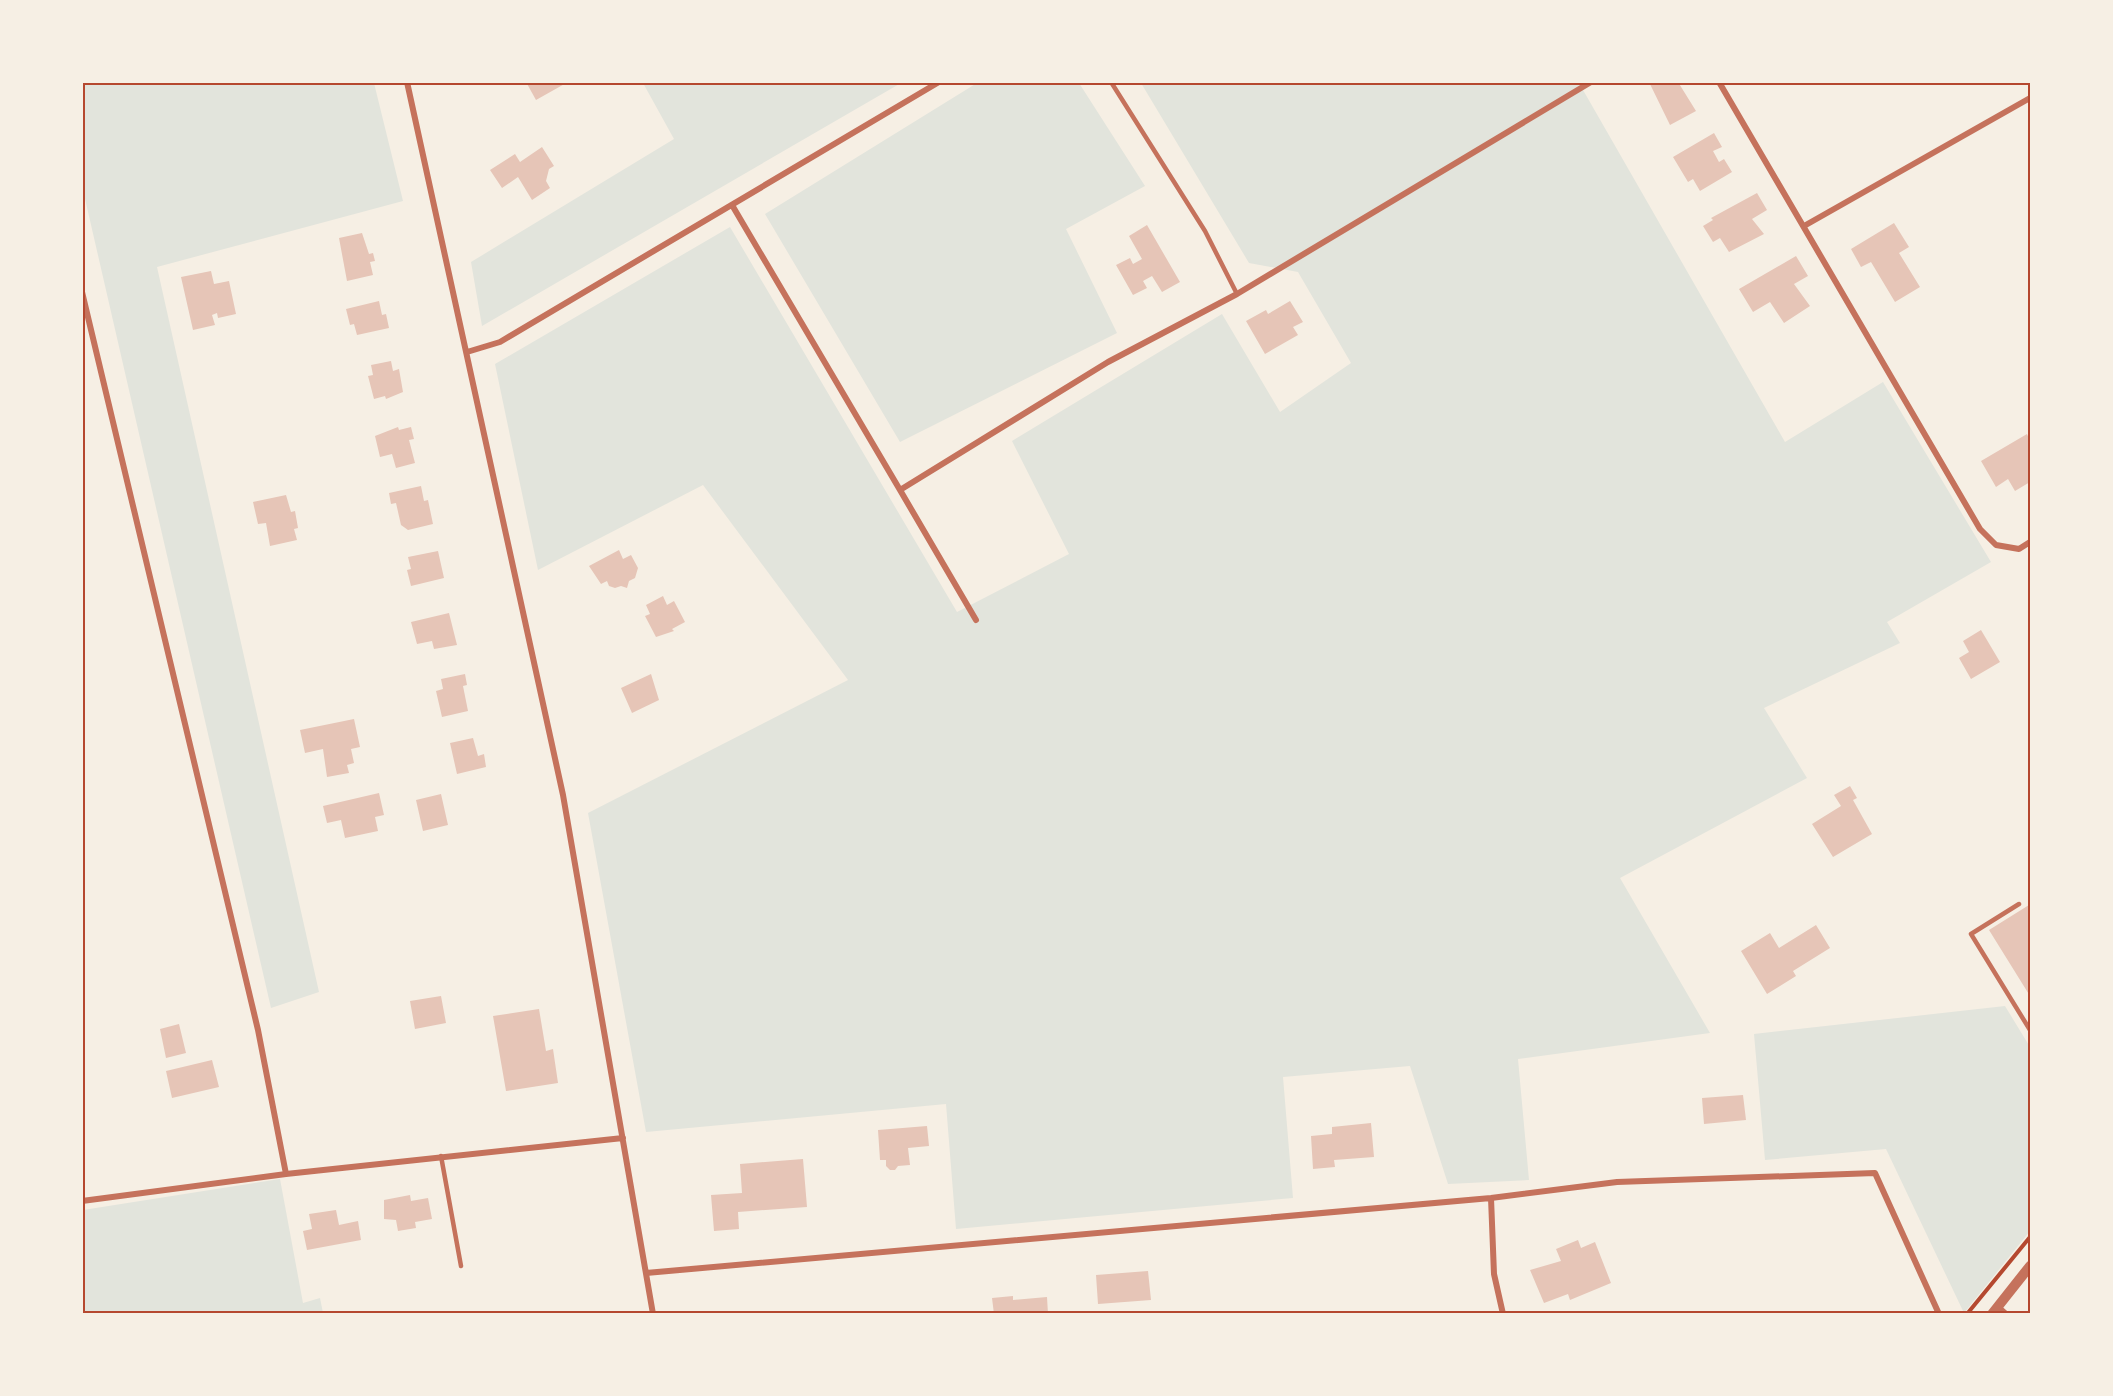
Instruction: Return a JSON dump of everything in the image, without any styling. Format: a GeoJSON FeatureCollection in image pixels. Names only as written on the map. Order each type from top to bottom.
{"type":"FeatureCollection","features":[{"type":"Feature","properties":{"kind":"street"},"geometry":{"type":"LineString","coordinates":[[406,82],[563,795],[653,1314]]}},
{"type":"Feature","properties":{"kind":"street"},"geometry":{"type":"LineString","coordinates":[[467,352],[500,342],[939,82]]}},
{"type":"Feature","properties":{"kind":"street"},"geometry":{"type":"LineString","coordinates":[[900,490],[1107,362],[1237,294],[1591,82]]}},
{"type":"Feature","properties":{"kind":"street"},"geometry":{"type":"LineString","coordinates":[[1719,82],[1980,529],[1996,545],[2019,549],[2031,542]]}},
{"type":"Feature","properties":{"kind":"street"},"geometry":{"type":"LineString","coordinates":[[1804,226],[2031,98]]}},
{"type":"Feature","properties":{"kind":"street"},"geometry":{"type":"LineString","coordinates":[[732,206],[976,620]]}},
{"type":"Feature","properties":{"kind":"street"},"geometry":{"type":"LineString","coordinates":[[82,292],[258,1030],[286,1174]]}},
{"type":"Feature","properties":{"kind":"street"},"geometry":{"type":"LineString","coordinates":[[82,1201],[286,1174],[623,1138]]}},
{"type":"Feature","properties":{"kind":"street"},"geometry":{"type":"LineString","coordinates":[[646,1273],[1491,1198],[1617,1182],[1875,1173],[1939,1314]]}},
{"type":"Feature","properties":{"kind":"street"},"geometry":{"type":"LineString","coordinates":[[1491,1198],[1494,1275],[1503,1314]]}},
{"type":"Feature","properties":{"kind":"street"},"geometry":{"type":"LineString","coordinates":[[1998,1311],[2031,1266]]}},
{"type":"Feature","properties":{"kind":"lane"},"geometry":{"type":"LineString","coordinates":[[1112,82],[1205,231],[1237,294]]}},
{"type":"Feature","properties":{"kind":"lane"},"geometry":{"type":"LineString","coordinates":[[2019,904],[1971,934],[2031,1030]]}},
{"type":"Feature","properties":{"kind":"lane"},"geometry":{"type":"LineString","coordinates":[[441,1156],[461,1266]]}},
{"type":"Feature","properties":{"kind":"path"},"geometry":{"type":"LineString","coordinates":[[1967,1314],[2031,1237]]}},
{"type":"Feature","properties":{"kind":"shaded area"},"geometry":{"type":"Polygon","coordinates":[[[82,83],[374,83],[403,201],[157,267],[319,992],[271,1008],[83,190],[82,83]]]}},
{"type":"Feature","properties":{"kind":"shaded area"},"geometry":{"type":"Polygon","coordinates":[[[643,83],[901,83],[482,326],[471,262],[674,139],[643,83]]]}},
{"type":"Feature","properties":{"kind":"shaded area"},"geometry":{"type":"Polygon","coordinates":[[[977,83],[1079,83],[1145,186],[1066,229],[1117,333],[900,442],[765,214],[977,83]]]}},
{"type":"Feature","properties":{"kind":"shaded area"},"geometry":{"type":"Polygon","coordinates":[[[1141,83],[1579,83],[1785,442],[1883,382],[1991,562],[1887,622],[1900,643],[1764,708],[1807,778],[1620,878],[1710,1033],[1518,1059],[1529,1180],[1448,1184],[1410,1066],[1283,1077],[1293,1198],[956,1229],[946,1104],[646,1132],[588,813],[848,680],[703,485],[538,570],[495,364],[730,227],[957,612],[1069,554],[1012,441],[1222,314],[1280,412],[1351,363],[1298,272],[1249,263],[1141,83]]]}},
{"type":"Feature","properties":{"kind":"shaded area"},"geometry":{"type":"Polygon","coordinates":[[[2005,1006],[2030,1047],[2030,1231],[1964,1313],[1886,1149],[1765,1160],[1754,1034],[2005,1006]]]}},
{"type":"Feature","properties":{"kind":"shaded area"},"geometry":{"type":"Polygon","coordinates":[[[280,1179],[303,1303],[320,1298],[323,1313],[83,1313],[83,1210],[280,1179]]]}},
{"type":"Feature","properties":{"kind":"building"},"geometry":{"type":"Polygon","coordinates":[[[526,82],[568,82],[536,100],[526,82]]]}},
{"type":"Feature","properties":{"kind":"building"},"geometry":{"type":"Polygon","coordinates":[[[1649,82],[1678,82],[1696,111],[1670,125],[1649,82]]]}},
{"type":"Feature","properties":{"kind":"building"},"geometry":{"type":"Polygon","coordinates":[[[1714,133],[1722,147],[1713,151],[1719,162],[1724,159],[1732,172],[1700,191],[1693,179],[1688,182],[1673,157],[1714,133]]]}},
{"type":"Feature","properties":{"kind":"building"},"geometry":{"type":"Polygon","coordinates":[[[542,147],[554,166],[549,169],[546,181],[550,188],[532,200],[518,177],[502,188],[490,170],[515,154],[520,162],[542,147]]]}},
{"type":"Feature","properties":{"kind":"building"},"geometry":{"type":"Polygon","coordinates":[[[1757,193],[1767,210],[1752,219],[1764,234],[1729,252],[1720,238],[1713,242],[1703,226],[1713,220],[1711,218],[1757,193]]]}},
{"type":"Feature","properties":{"kind":"building"},"geometry":{"type":"Polygon","coordinates":[[[1894,223],[1909,247],[1899,253],[1920,287],[1895,302],[1871,262],[1861,267],[1851,249],[1894,223]]]}},
{"type":"Feature","properties":{"kind":"building"},"geometry":{"type":"Polygon","coordinates":[[[1147,225],[1180,282],[1162,292],[1152,276],[1143,281],[1147,288],[1133,295],[1116,265],[1130,258],[1133,264],[1142,259],[1129,236],[1147,225]]]}},
{"type":"Feature","properties":{"kind":"building"},"geometry":{"type":"Polygon","coordinates":[[[362,233],[369,254],[373,253],[375,261],[370,262],[373,275],[347,281],[339,238],[362,233]]]}},
{"type":"Feature","properties":{"kind":"building"},"geometry":{"type":"Polygon","coordinates":[[[1796,256],[1808,276],[1794,284],[1810,306],[1784,323],[1770,302],[1753,312],[1739,289],[1796,256]]]}},
{"type":"Feature","properties":{"kind":"building"},"geometry":{"type":"Polygon","coordinates":[[[211,271],[214,284],[229,281],[236,314],[218,318],[217,313],[212,315],[215,325],[193,330],[181,277],[211,271]]]}},
{"type":"Feature","properties":{"kind":"building"},"geometry":{"type":"Polygon","coordinates":[[[379,301],[382,315],[386,314],[389,328],[357,335],[354,324],[350,325],[346,309],[379,301]]]}},
{"type":"Feature","properties":{"kind":"building"},"geometry":{"type":"Polygon","coordinates":[[[1290,301],[1303,322],[1293,327],[1298,335],[1265,354],[1246,321],[1266,310],[1268,314],[1290,301]]]}},
{"type":"Feature","properties":{"kind":"building"},"geometry":{"type":"Polygon","coordinates":[[[391,361],[393,371],[399,369],[403,392],[386,399],[385,396],[374,399],[368,376],[373,375],[371,365],[391,361]]]}},
{"type":"Feature","properties":{"kind":"building"},"geometry":{"type":"Polygon","coordinates":[[[398,427],[399,430],[411,427],[414,439],[409,440],[415,463],[396,468],[392,454],[380,457],[375,436],[398,427]]]}},
{"type":"Feature","properties":{"kind":"building"},"geometry":{"type":"Polygon","coordinates":[[[2027,434],[2030,441],[2030,482],[2015,491],[2008,479],[1996,487],[1981,461],[2027,434]]]}},
{"type":"Feature","properties":{"kind":"building"},"geometry":{"type":"Polygon","coordinates":[[[421,486],[424,501],[428,500],[433,524],[408,530],[401,525],[396,503],[391,504],[389,493],[421,486]]]}},
{"type":"Feature","properties":{"kind":"building"},"geometry":{"type":"Polygon","coordinates":[[[286,495],[291,512],[295,511],[298,528],[294,529],[297,540],[270,546],[266,523],[258,524],[253,502],[286,495]]]}},
{"type":"Feature","properties":{"kind":"building"},"geometry":{"type":"Polygon","coordinates":[[[619,550],[623,559],[631,555],[638,568],[635,578],[629,581],[627,588],[609,586],[607,581],[601,584],[589,566],[619,550]]]}},
{"type":"Feature","properties":{"kind":"building"},"geometry":{"type":"Polygon","coordinates":[[[438,551],[444,578],[411,586],[407,570],[411,569],[408,557],[438,551]]]}},
{"type":"Feature","properties":{"kind":"building"},"geometry":{"type":"Polygon","coordinates":[[[663,596],[667,605],[674,601],[685,622],[672,629],[674,631],[656,637],[645,616],[650,614],[646,605],[663,596]]]}},
{"type":"Feature","properties":{"kind":"building"},"geometry":{"type":"Polygon","coordinates":[[[449,613],[457,645],[434,649],[432,641],[417,644],[411,622],[449,613]]]}},
{"type":"Feature","properties":{"kind":"building"},"geometry":{"type":"Polygon","coordinates":[[[1981,630],[2000,662],[1971,679],[1959,658],[1969,652],[1963,641],[1981,630]]]}},
{"type":"Feature","properties":{"kind":"building"},"geometry":{"type":"Polygon","coordinates":[[[465,674],[467,685],[463,686],[468,711],[442,717],[436,691],[443,689],[441,679],[465,674]]]}},
{"type":"Feature","properties":{"kind":"building"},"geometry":{"type":"Polygon","coordinates":[[[651,674],[659,700],[632,713],[621,688],[651,674]]]}},
{"type":"Feature","properties":{"kind":"building"},"geometry":{"type":"Polygon","coordinates":[[[354,719],[360,747],[351,749],[354,763],[347,765],[349,773],[327,777],[323,749],[305,753],[300,730],[354,719]]]}},
{"type":"Feature","properties":{"kind":"building"},"geometry":{"type":"Polygon","coordinates":[[[473,738],[478,756],[484,754],[486,767],[457,774],[450,743],[473,738]]]}},
{"type":"Feature","properties":{"kind":"building"},"geometry":{"type":"Polygon","coordinates":[[[1850,786],[1857,798],[1853,800],[1872,834],[1833,857],[1812,824],[1841,806],[1834,795],[1850,786]]]}},
{"type":"Feature","properties":{"kind":"building"},"geometry":{"type":"Polygon","coordinates":[[[379,793],[384,815],[375,817],[378,831],[345,838],[341,820],[327,823],[323,806],[379,793]]]}},
{"type":"Feature","properties":{"kind":"building"},"geometry":{"type":"Polygon","coordinates":[[[441,794],[448,825],[423,831],[416,800],[441,794]]]}},
{"type":"Feature","properties":{"kind":"building"},"geometry":{"type":"Polygon","coordinates":[[[2029,905],[2030,907],[2030,996],[1989,930],[2029,905]]]}},
{"type":"Feature","properties":{"kind":"building"},"geometry":{"type":"Polygon","coordinates":[[[1816,925],[1830,948],[1793,971],[1796,976],[1767,994],[1741,951],[1770,933],[1779,948],[1816,925]]]}},
{"type":"Feature","properties":{"kind":"building"},"geometry":{"type":"Polygon","coordinates":[[[441,996],[446,1023],[415,1029],[410,1001],[441,996]]]}},
{"type":"Feature","properties":{"kind":"building"},"geometry":{"type":"Polygon","coordinates":[[[539,1009],[546,1051],[553,1049],[558,1083],[506,1091],[493,1016],[539,1009]]]}},
{"type":"Feature","properties":{"kind":"building"},"geometry":{"type":"Polygon","coordinates":[[[179,1024],[186,1053],[166,1058],[160,1029],[179,1024]]]}},
{"type":"Feature","properties":{"kind":"building"},"geometry":{"type":"Polygon","coordinates":[[[212,1060],[219,1087],[172,1098],[166,1071],[212,1060]]]}},
{"type":"Feature","properties":{"kind":"building"},"geometry":{"type":"Polygon","coordinates":[[[1743,1095],[1746,1120],[1704,1124],[1702,1098],[1743,1095]]]}},
{"type":"Feature","properties":{"kind":"building"},"geometry":{"type":"Polygon","coordinates":[[[1371,1123],[1374,1157],[1334,1160],[1335,1167],[1313,1169],[1311,1136],[1332,1134],[1332,1127],[1371,1123]]]}},
{"type":"Feature","properties":{"kind":"building"},"geometry":{"type":"Polygon","coordinates":[[[927,1126],[929,1146],[908,1148],[910,1165],[898,1166],[895,1170],[890,1170],[886,1166],[886,1160],[880,1160],[878,1130],[927,1126]]]}},
{"type":"Feature","properties":{"kind":"building"},"geometry":{"type":"Polygon","coordinates":[[[803,1159],[807,1207],[738,1212],[739,1229],[714,1231],[711,1195],[742,1193],[740,1164],[803,1159]]]}},
{"type":"Feature","properties":{"kind":"building"},"geometry":{"type":"Polygon","coordinates":[[[410,1195],[411,1201],[428,1198],[432,1219],[415,1222],[416,1228],[398,1231],[396,1220],[384,1219],[384,1200],[410,1195]]]}},
{"type":"Feature","properties":{"kind":"building"},"geometry":{"type":"Polygon","coordinates":[[[336,1210],[339,1225],[358,1221],[361,1240],[307,1250],[303,1231],[312,1229],[309,1214],[336,1210]]]}},
{"type":"Feature","properties":{"kind":"building"},"geometry":{"type":"Polygon","coordinates":[[[1578,1240],[1581,1248],[1595,1242],[1611,1283],[1570,1300],[1568,1294],[1544,1303],[1530,1270],[1561,1261],[1556,1249],[1578,1240]]]}},
{"type":"Feature","properties":{"kind":"building"},"geometry":{"type":"Polygon","coordinates":[[[1148,1271],[1151,1300],[1098,1304],[1096,1275],[1148,1271]]]}},
{"type":"Feature","properties":{"kind":"building"},"geometry":{"type":"Polygon","coordinates":[[[1013,1296],[1013,1300],[1047,1297],[1048,1314],[994,1314],[992,1298],[1013,1296]]]}}]}
